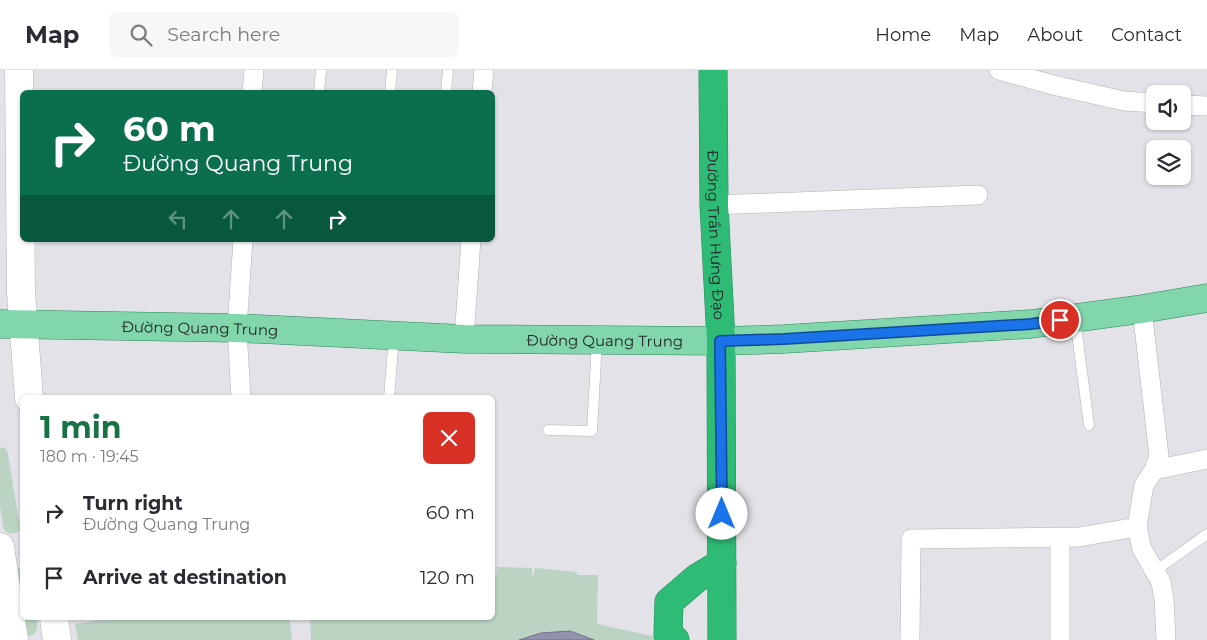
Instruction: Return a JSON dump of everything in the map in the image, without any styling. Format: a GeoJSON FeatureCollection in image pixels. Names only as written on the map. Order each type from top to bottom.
{"type":"FeatureCollection","features":[{"type":"Feature","properties":{"kind":"highway","name":"Đường Trần Hưng Đạo"},"geometry":{"type":"LineString","coordinates":[[713,70],[714,205],[720,341],[722,640]]}},
{"type":"Feature","properties":{"kind":"highway"},"geometry":{"type":"LineString","coordinates":[[675,640],[668,634],[669,602],[697,578],[722,563]]}},
{"type":"Feature","properties":{"kind":"main road"},"geometry":{"type":"LineString","coordinates":[[19,70],[20,105]]}},
{"type":"Feature","properties":{"kind":"main road"},"geometry":{"type":"LineString","coordinates":[[22,242],[22,292],[12,324],[28,395]]}},
{"type":"Feature","properties":{"kind":"main road","name":"Đường Quang Trung"},"geometry":{"type":"LineString","coordinates":[[12,324],[237,328],[464,339],[720,341],[1031,324],[1142,310],[1207,298]]}},
{"type":"Feature","properties":{"kind":"main road"},"geometry":{"type":"LineString","coordinates":[[8,550],[14,640]]}},
{"type":"Feature","properties":{"kind":"main road"},"geometry":{"type":"LineString","coordinates":[[54,620],[57,640]]}},
{"type":"Feature","properties":{"kind":"street"},"geometry":{"type":"LineString","coordinates":[[252,90],[254,70]]}},
{"type":"Feature","properties":{"kind":"street"},"geometry":{"type":"LineString","coordinates":[[482,90],[484,70]]}},
{"type":"Feature","properties":{"kind":"street"},"geometry":{"type":"LineString","coordinates":[[999,70],[1057,77],[1124,101],[1146,102]]}},
{"type":"Feature","properties":{"kind":"street"},"geometry":{"type":"LineString","coordinates":[[1191,105],[1207,106]]}},
{"type":"Feature","properties":{"kind":"street"},"geometry":{"type":"LineString","coordinates":[[714,205],[978,195]]}},
{"type":"Feature","properties":{"kind":"street"},"geometry":{"type":"LineString","coordinates":[[241,395],[237,328],[242,242]]}},
{"type":"Feature","properties":{"kind":"street"},"geometry":{"type":"LineString","coordinates":[[464,339],[471,242]]}},
{"type":"Feature","properties":{"kind":"street"},"geometry":{"type":"LineString","coordinates":[[1142,310],[1159,456],[1154,470],[1144,485],[1137,526],[1142,549],[1161,582],[1164,599],[1166,640]]}},
{"type":"Feature","properties":{"kind":"street"},"geometry":{"type":"LineString","coordinates":[[1154,470],[1207,459]]}},
{"type":"Feature","properties":{"kind":"street"},"geometry":{"type":"LineString","coordinates":[[910,640],[911,539],[1079,537],[1137,526]]}},
{"type":"Feature","properties":{"kind":"street"},"geometry":{"type":"LineString","coordinates":[[1060,538],[1060,640]]}},
{"type":"Feature","properties":{"kind":"lane"},"geometry":{"type":"LineString","coordinates":[[319,90],[321,70]]}},
{"type":"Feature","properties":{"kind":"lane"},"geometry":{"type":"LineString","coordinates":[[390,90],[392,70]]}},
{"type":"Feature","properties":{"kind":"lane"},"geometry":{"type":"LineString","coordinates":[[446,90],[448,70]]}},
{"type":"Feature","properties":{"kind":"lane"},"geometry":{"type":"LineString","coordinates":[[1074,318],[1089,425]]}},
{"type":"Feature","properties":{"kind":"lane"},"geometry":{"type":"LineString","coordinates":[[389,395],[394,336]]}},
{"type":"Feature","properties":{"kind":"lane"},"geometry":{"type":"LineString","coordinates":[[548,430],[592,431],[597,340]]}},
{"type":"Feature","properties":{"kind":"lane"},"geometry":{"type":"LineString","coordinates":[[1155,571],[1207,534]]}},
{"type":"Feature","properties":{"kind":"green space"},"geometry":{"type":"Polygon","coordinates":[[[0,447],[6,449],[8,454],[20,528],[19,531],[13,533],[7,533],[4,530],[0,506],[0,447]]]}},
{"type":"Feature","properties":{"kind":"green space"},"geometry":{"type":"Polygon","coordinates":[[[497,567],[532,568],[532,575],[535,568],[577,572],[577,575],[598,575],[597,624],[670,640],[311,640],[310,620],[495,620],[495,574],[497,574],[497,567]]]}},
{"type":"Feature","properties":{"kind":"green space"},"geometry":{"type":"Polygon","coordinates":[[[16,568],[20,568],[20,618],[13,579],[13,572],[16,568]]]}},
{"type":"Feature","properties":{"kind":"green space"},"geometry":{"type":"Polygon","coordinates":[[[20,620],[37,620],[34,634],[32,636],[23,635],[20,620]]]}},
{"type":"Feature","properties":{"kind":"green space"},"geometry":{"type":"Polygon","coordinates":[[[102,620],[289,620],[292,640],[78,640],[75,624],[102,620]]]}},
{"type":"Feature","properties":{"kind":"water"},"geometry":{"type":"Polygon","coordinates":[[[570,631],[594,640],[519,640],[541,633],[570,631]]]}},
{"type":"Feature","properties":{"kind":"route"},"geometry":{"type":"LineString","coordinates":[[722,514],[720,341],[1031,324],[1060,320]]}}]}
